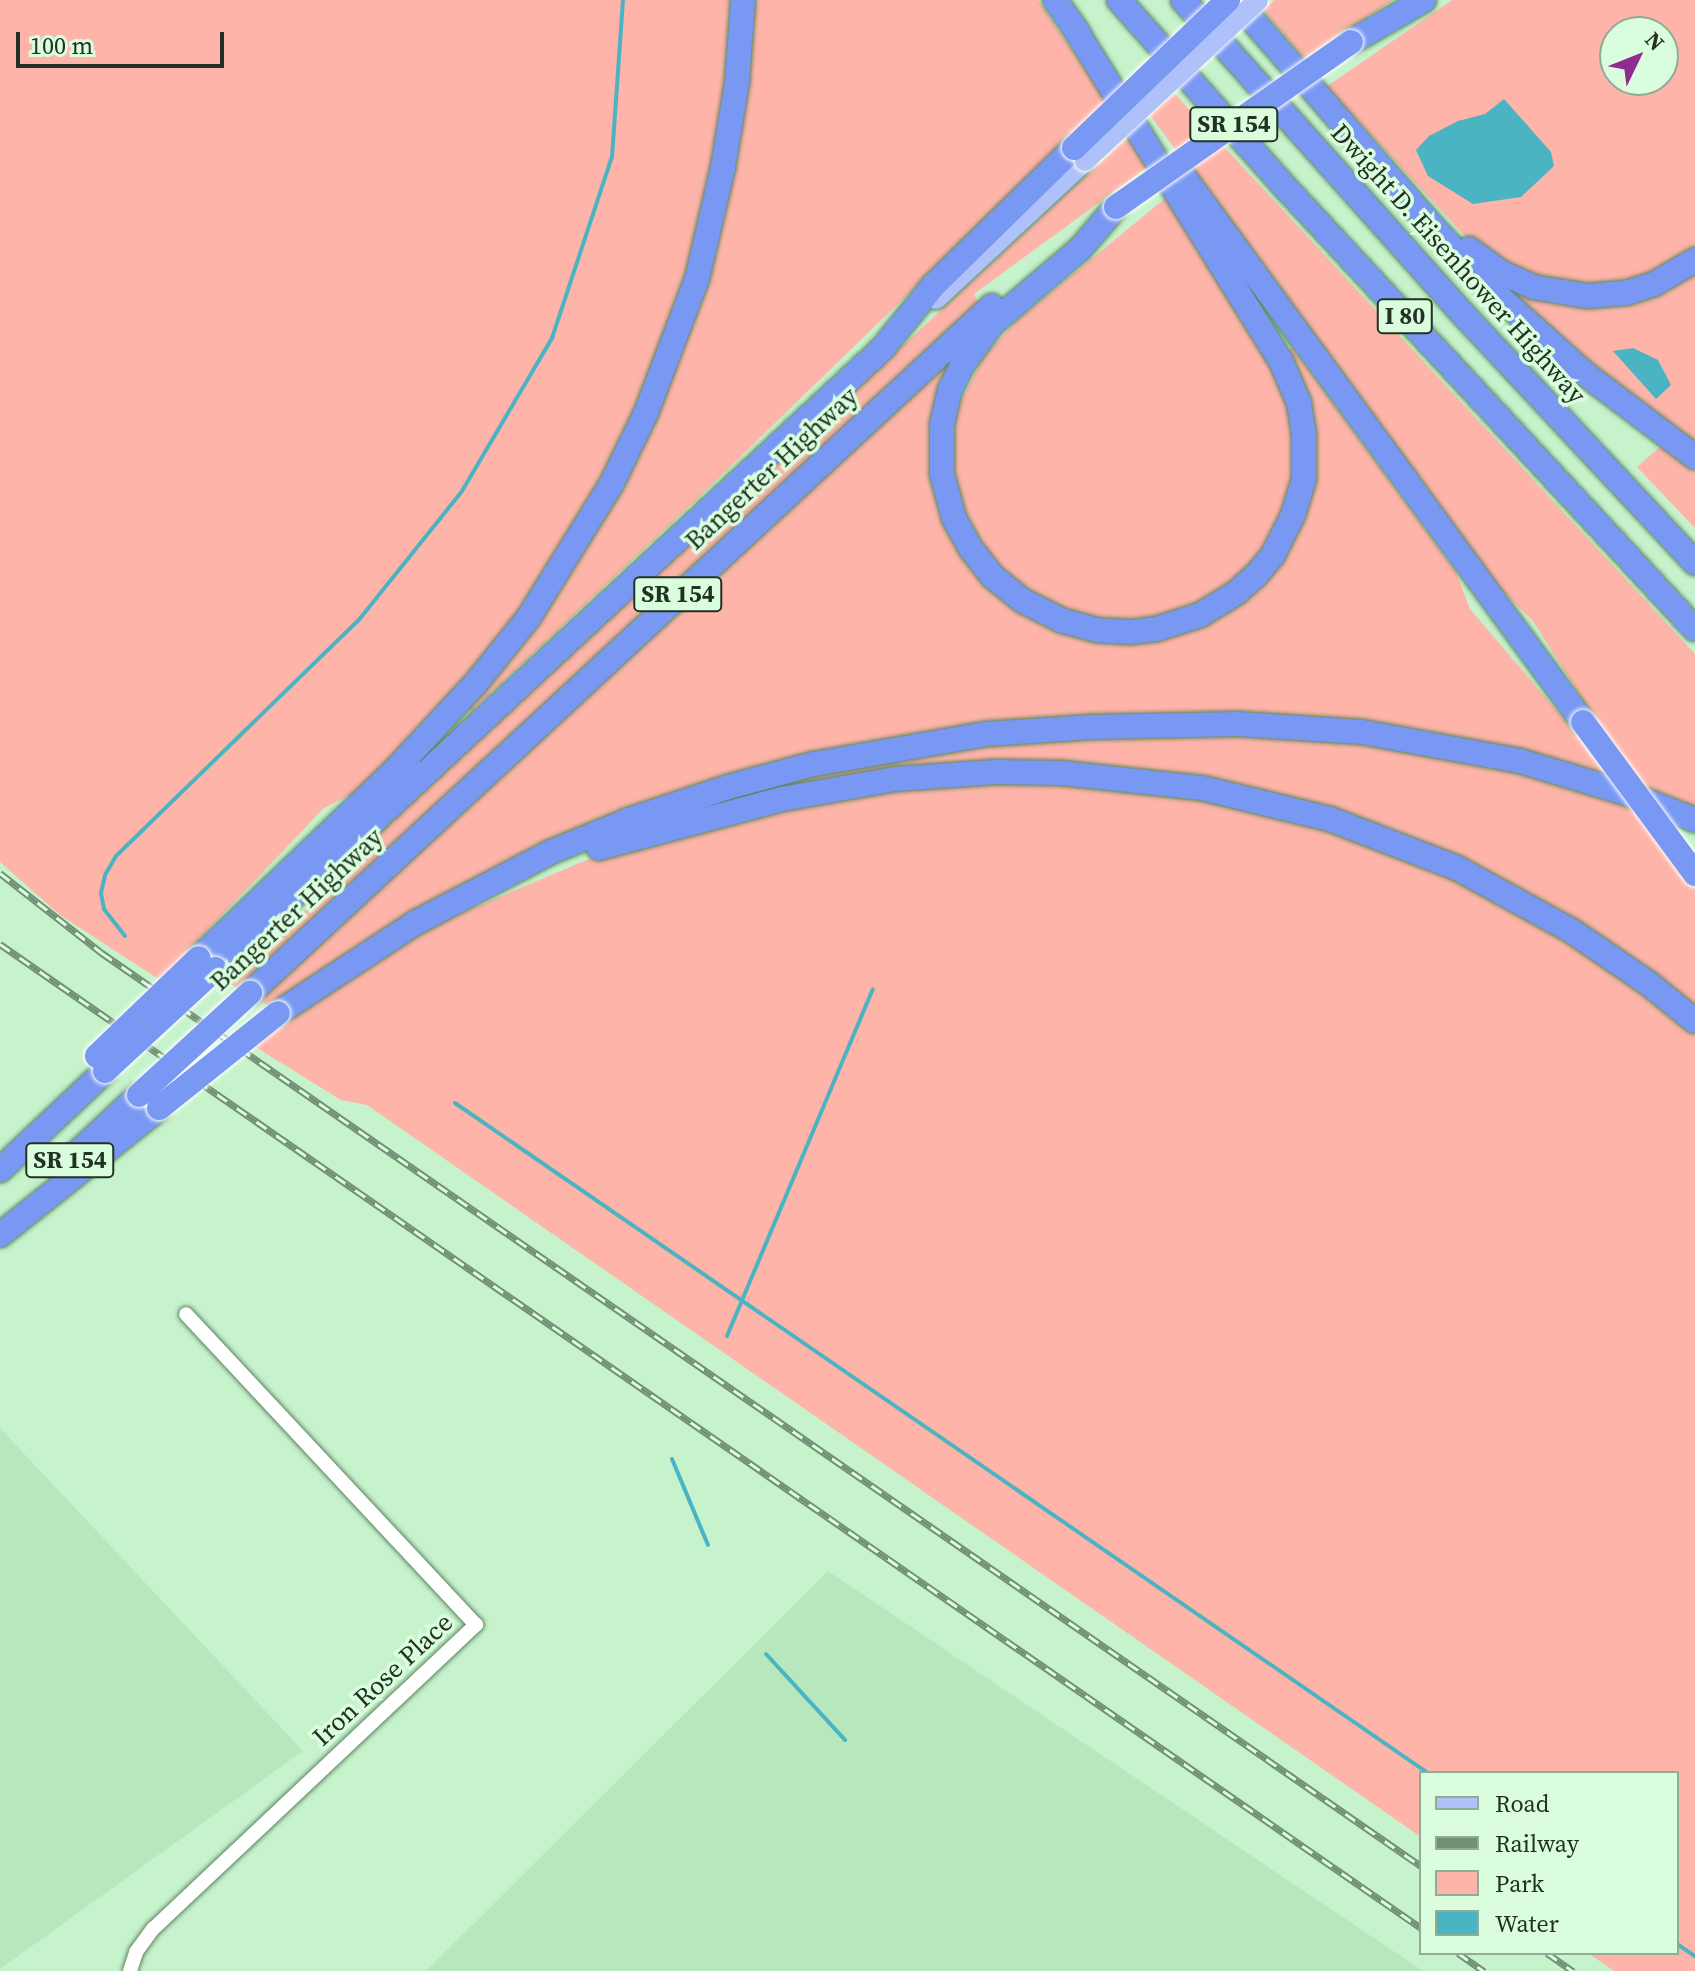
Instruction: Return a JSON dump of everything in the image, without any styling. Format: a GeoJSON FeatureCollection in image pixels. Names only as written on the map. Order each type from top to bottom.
{"type":"FeatureCollection","features":[{"type":"Feature","properties":{"kind":"highway"},"geometry":{"type":"LineString","coordinates":[[0,1150],[98,1067],[207,963],[397,768],[476,683],[529,617],[611,485],[646,413],[697,279],[726,153],[737,82],[743,0]]}},
{"type":"Feature","properties":{"kind":"highway"},"geometry":{"type":"LineString","coordinates":[[1055,0],[1695,874]]}},
{"type":"Feature","properties":{"kind":"highway","name":"I 80"},"geometry":{"type":"LineString","coordinates":[[1119,0],[1286,188],[1695,629]]}},
{"type":"Feature","properties":{"kind":"highway","name":"Dwight D. Eisenhower Highway"},"geometry":{"type":"LineString","coordinates":[[1183,0],[1452,303],[1695,563]]}},
{"type":"Feature","properties":{"kind":"highway","name":"Bangerter Highway"},"geometry":{"type":"LineString","coordinates":[[207,963],[883,348],[933,286],[1079,155],[1228,0]]}},
{"type":"Feature","properties":{"kind":"highway"},"geometry":{"type":"LineString","coordinates":[[1235,0],[1383,166],[1432,226],[1496,294],[1584,373],[1695,457]]}},
{"type":"Feature","properties":{"kind":"highway"},"geometry":{"type":"LineString","coordinates":[[1351,42],[1424,0]]}},
{"type":"Feature","properties":{"kind":"highway"},"geometry":{"type":"LineString","coordinates":[[1070,21],[1281,361],[1299,403],[1304,433],[1304,479],[1293,515],[1273,555],[1256,575],[1236,593],[1200,615],[1156,629],[1130,632],[1097,630],[1063,621],[1023,601],[993,577],[971,549],[954,518],[942,474],[942,424],[961,367],[993,323],[1080,249],[1116,207]]}},
{"type":"Feature","properties":{"kind":"highway","name":"Bangerter Highway"},"geometry":{"type":"LineString","coordinates":[[0,1225],[149,1102],[250,993],[943,349],[1116,207],[1351,42]]}},
{"type":"Feature","properties":{"kind":"highway"},"geometry":{"type":"LineString","coordinates":[[1383,166],[1466,246],[1502,273],[1533,287],[1588,296],[1626,293],[1654,284],[1695,260]]}},
{"type":"Feature","properties":{"kind":"highway"},"geometry":{"type":"LineString","coordinates":[[0,1235],[149,1102],[374,948],[551,852],[629,820],[752,780],[916,744],[1063,728],[1238,724],[1393,736],[1546,768],[1695,820]]}},
{"type":"Feature","properties":{"kind":"highway"},"geometry":{"type":"LineString","coordinates":[[477,892],[656,830],[822,791],[895,779],[996,772],[1132,778],[1202,788],[1296,809],[1426,854],[1515,898],[1572,931],[1695,1021]]}},
{"type":"Feature","properties":{"kind":"highway","name":"SR 154"},"geometry":{"type":"LineString","coordinates":[[0,1170],[98,1067]]}},
{"type":"Feature","properties":{"kind":"main road","name":"SR 154"},"geometry":{"type":"LineString","coordinates":[[1079,155],[1258,0]]}},
{"type":"Feature","properties":{"kind":"main road","name":"Bangerter Highway"},"geometry":{"type":"LineString","coordinates":[[1351,42],[1412,0]]}},
{"type":"Feature","properties":{"kind":"street","name":"Iron Rose Place"},"geometry":{"type":"LineString","coordinates":[[130,1971],[136,1952],[153,1929],[476,1625],[186,1314]]}},
{"type":"Feature","properties":{"kind":"shaded area"},"geometry":{"type":"Polygon","coordinates":[[[0,1428],[303,1751],[0,1969],[0,1428]]]}},
{"type":"Feature","properties":{"kind":"shaded area"},"geometry":{"type":"Polygon","coordinates":[[[828,1571],[1423,1971],[426,1971],[828,1571]]]}},
{"type":"Feature","properties":{"kind":"green space"},"geometry":{"type":"Polygon","coordinates":[[[0,0],[732,0],[725,102],[689,270],[656,362],[620,446],[579,521],[532,594],[485,657],[437,712],[358,791],[324,808],[160,980],[60,915],[0,862],[0,0]]]}},
{"type":"Feature","properties":{"kind":"green space"},"geometry":{"type":"Polygon","coordinates":[[[750,0],[1038,0],[1107,101],[699,497],[472,711],[466,705],[670,374],[750,0]]]}},
{"type":"Feature","properties":{"kind":"green space"},"geometry":{"type":"Polygon","coordinates":[[[1275,0],[1393,0],[1304,58],[1263,10],[1275,0]]]}},
{"type":"Feature","properties":{"kind":"green space"},"geometry":{"type":"Polygon","coordinates":[[[1452,0],[1695,0],[1695,250],[1664,269],[1606,287],[1559,286],[1490,257],[1465,236],[1326,87],[1452,0]]]}},
{"type":"Feature","properties":{"kind":"green space"},"geometry":{"type":"Polygon","coordinates":[[[1174,93],[1695,654],[1695,810],[1647,791],[1602,730],[1533,621],[1493,582],[1150,115],[1174,93]]]}},
{"type":"Feature","properties":{"kind":"green space"},"geometry":{"type":"Polygon","coordinates":[[[1130,135],[1149,166],[974,294],[979,303],[237,988],[222,978],[320,898],[314,891],[1130,135]]]}},
{"type":"Feature","properties":{"kind":"green space"},"geometry":{"type":"Polygon","coordinates":[[[1168,196],[1280,377],[1293,417],[1292,487],[1278,525],[1260,557],[1235,581],[1204,603],[1166,617],[1125,624],[1083,619],[1042,605],[981,551],[953,488],[951,419],[984,356],[1017,320],[1168,196]]]}},
{"type":"Feature","properties":{"kind":"green space"},"geometry":{"type":"Polygon","coordinates":[[[1695,274],[1695,443],[1593,368],[1503,284],[1549,302],[1573,306],[1601,305],[1660,293],[1695,274]]]}},
{"type":"Feature","properties":{"kind":"green space"},"geometry":{"type":"Polygon","coordinates":[[[1292,347],[1456,572],[1470,609],[1564,719],[1610,780],[1515,750],[1427,731],[1366,724],[1176,715],[714,782],[268,1006],[259,1000],[956,355],[932,470],[1022,613],[1051,629],[1122,642],[1274,569],[1294,540],[1308,508],[1313,475],[1285,353],[1292,347]]]}},
{"type":"Feature","properties":{"kind":"green space"},"geometry":{"type":"Polygon","coordinates":[[[1661,446],[1695,471],[1695,528],[1637,467],[1661,446]]]}},
{"type":"Feature","properties":{"kind":"green space"},"geometry":{"type":"Polygon","coordinates":[[[1265,734],[1418,749],[1588,789],[1632,809],[1695,889],[1695,1012],[1505,883],[1129,769],[766,795],[764,785],[815,773],[1038,738],[1265,734]]]}},
{"type":"Feature","properties":{"kind":"green space"},"geometry":{"type":"Polygon","coordinates":[[[941,782],[1121,783],[1279,813],[1443,871],[1590,952],[1695,1032],[1695,1971],[1614,1971],[1591,1955],[1679,1955],[1679,1771],[1419,1771],[1419,1836],[367,1105],[341,1100],[254,1046],[321,993],[445,920],[584,861],[671,833],[771,809],[941,782]]]}},
{"type":"Feature","properties":{"kind":"water"},"geometry":{"type":"Polygon","coordinates":[[[1504,99],[1551,152],[1554,166],[1521,197],[1473,204],[1428,176],[1416,150],[1429,136],[1458,121],[1485,114],[1504,99]]]}},
{"type":"Feature","properties":{"kind":"water"},"geometry":{"type":"Polygon","coordinates":[[[1633,348],[1658,360],[1671,385],[1656,399],[1613,351],[1633,348]]]}},
{"type":"Feature","properties":{"kind":"waterway"},"geometry":{"type":"LineString","coordinates":[[125,936],[104,909],[101,893],[105,875],[116,856],[358,621],[462,491],[552,338],[612,157],[623,0]]}},
{"type":"Feature","properties":{"kind":"waterway"},"geometry":{"type":"LineString","coordinates":[[727,1336],[873,989]]}},
{"type":"Feature","properties":{"kind":"waterway"},"geometry":{"type":"LineString","coordinates":[[455,1103],[1425,1771]]}},
{"type":"Feature","properties":{"kind":"waterway"},"geometry":{"type":"LineString","coordinates":[[672,1459],[708,1545]]}},
{"type":"Feature","properties":{"kind":"waterway"},"geometry":{"type":"LineString","coordinates":[[766,1654],[845,1740]]}},
{"type":"Feature","properties":{"kind":"waterway"},"geometry":{"type":"LineString","coordinates":[[1679,1945],[1695,1956]]}},
{"type":"Feature","properties":{"kind":"railway"},"geometry":{"type":"LineString","coordinates":[[0,873],[102,953],[1419,1865]]}},
{"type":"Feature","properties":{"kind":"railway"},"geometry":{"type":"LineString","coordinates":[[0,944],[1419,1927]]}},
{"type":"Feature","properties":{"kind":"railway"},"geometry":{"type":"LineString","coordinates":[[1461,1955],[1484,1971]]}},
{"type":"Feature","properties":{"kind":"railway"},"geometry":{"type":"LineString","coordinates":[[1550,1955],[1573,1971]]}}]}
